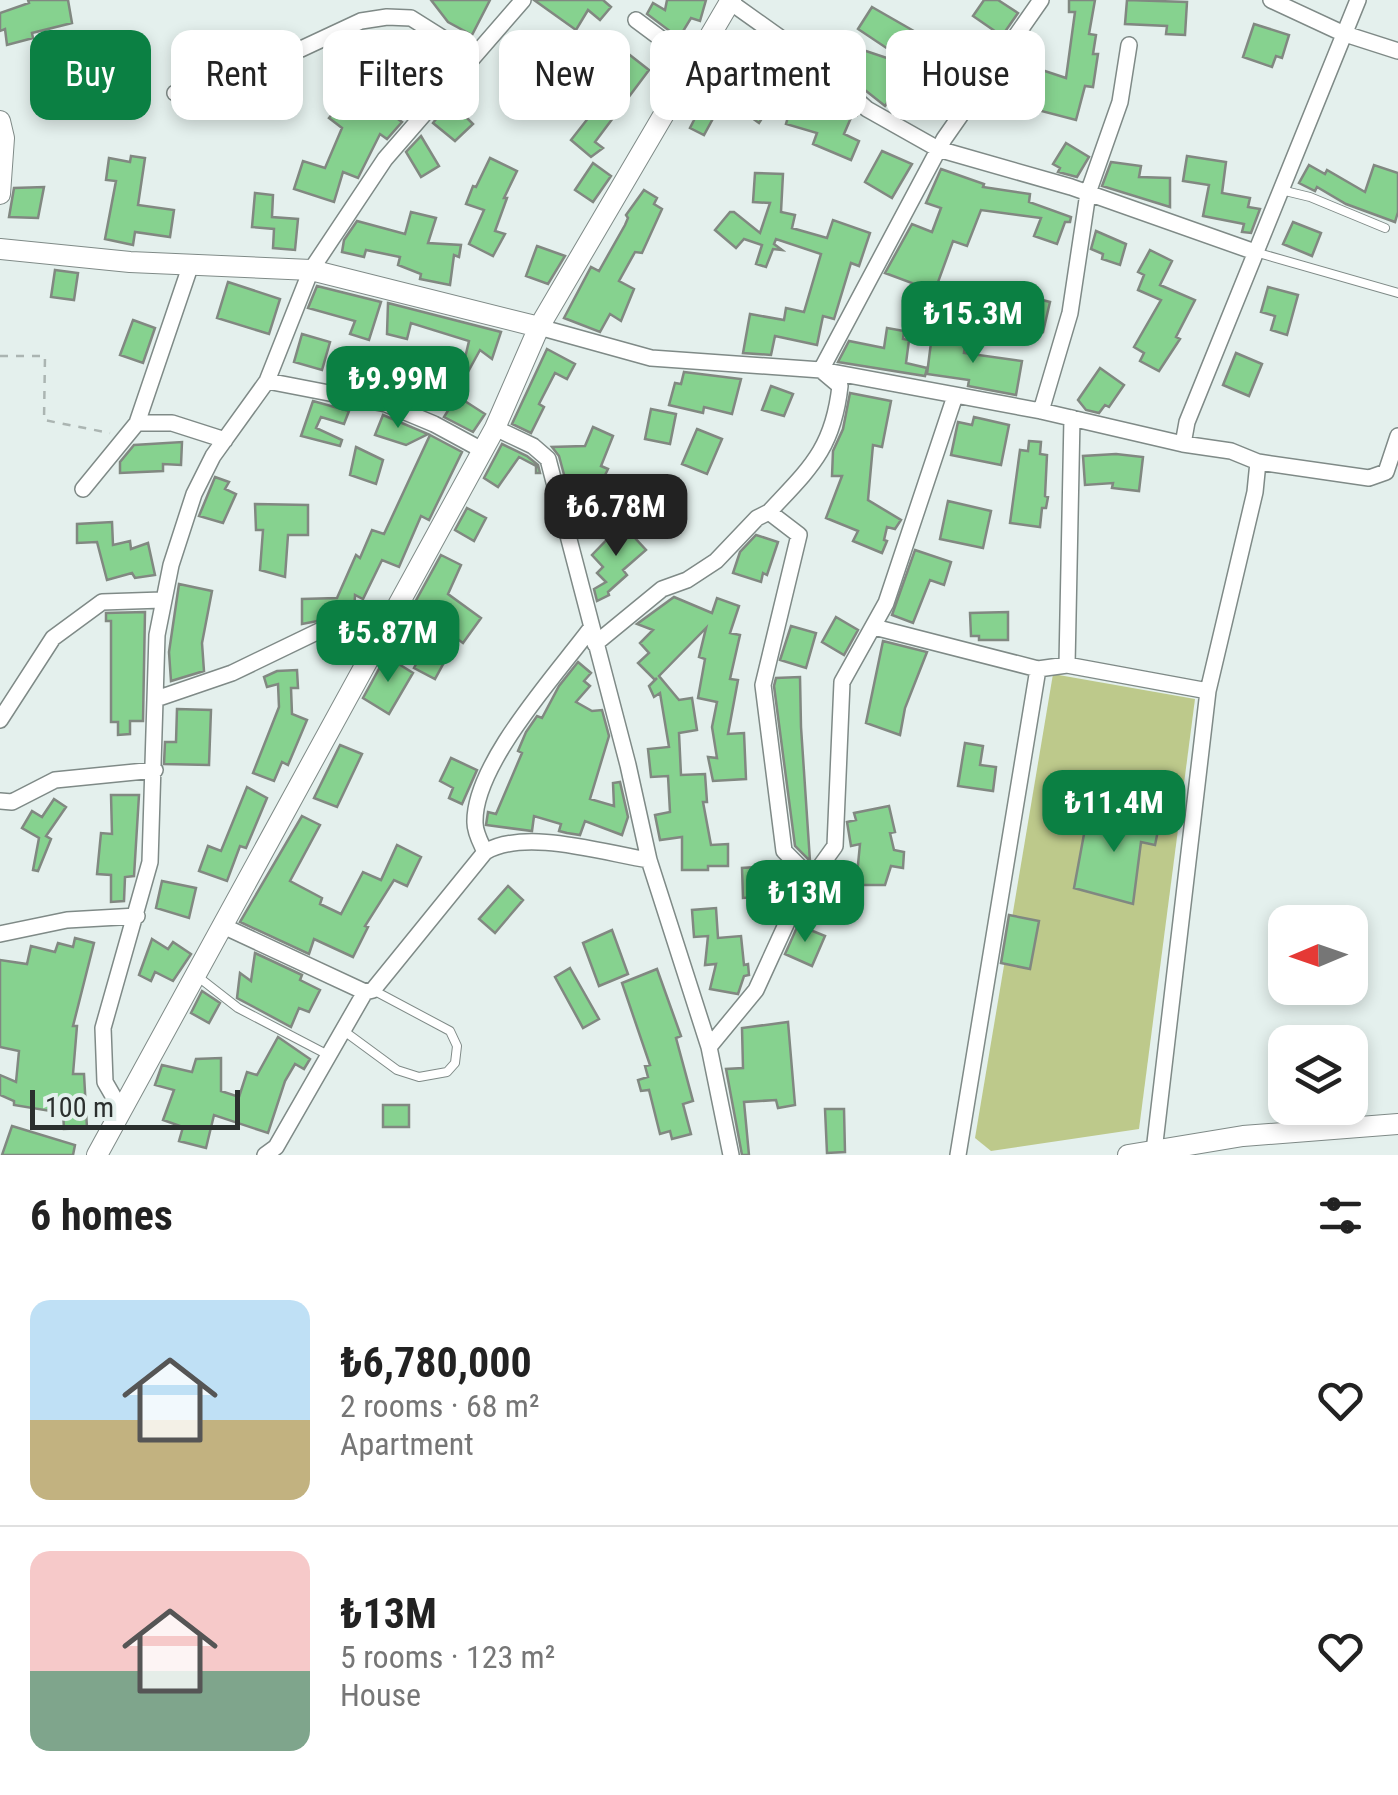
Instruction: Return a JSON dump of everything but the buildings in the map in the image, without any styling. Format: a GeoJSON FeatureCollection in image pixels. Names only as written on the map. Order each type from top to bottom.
{"type":"FeatureCollection","features":[{"type":"Feature","properties":{"kind":"street"},"geometry":{"type":"LineString","coordinates":[[479,49],[523,0]]}},
{"type":"Feature","properties":{"kind":"street"},"geometry":{"type":"LineString","coordinates":[[821,370],[938,149],[1040,0]]}},
{"type":"Feature","properties":{"kind":"street"},"geometry":{"type":"LineString","coordinates":[[1270,0],[1342,33],[1398,51]]}},
{"type":"Feature","properties":{"kind":"street"},"geometry":{"type":"LineString","coordinates":[[1183,444],[1187,422],[1358,0]]}},
{"type":"Feature","properties":{"kind":"street"},"geometry":{"type":"LineString","coordinates":[[714,30],[730,1],[812,62],[866,109],[938,149],[1088,193],[1255,252]]}},
{"type":"Feature","properties":{"kind":"street"},"geometry":{"type":"LineString","coordinates":[[340,30],[387,16],[411,18],[431,30]]}},
{"type":"Feature","properties":{"kind":"street"},"geometry":{"type":"LineString","coordinates":[[636,20],[650,30]]}},
{"type":"Feature","properties":{"kind":"street"},"geometry":{"type":"LineString","coordinates":[[1041,411],[1070,313],[1088,193],[1120,102],[1129,45]]}},
{"type":"Feature","properties":{"kind":"street"},"geometry":{"type":"LineString","coordinates":[[120,1108],[105,1082],[104,1028],[150,862],[156,635],[162,600],[194,494],[224,440],[267,381],[311,270],[385,159],[418,120]]}},
{"type":"Feature","properties":{"kind":"street"},"geometry":{"type":"LineString","coordinates":[[97,1155],[494,428],[540,328],[663,120]]}},
{"type":"Feature","properties":{"kind":"street"},"geometry":{"type":"LineString","coordinates":[[0,121],[4,138],[0,194]]}},
{"type":"Feature","properties":{"kind":"street"},"geometry":{"type":"LineString","coordinates":[[0,249],[311,270],[651,358],[821,370],[1041,411],[1183,444],[1231,451],[1258,462],[1369,478],[1386,472],[1398,436]]}},
{"type":"Feature","properties":{"kind":"street"},"geometry":{"type":"LineString","coordinates":[[83,489],[131,430],[191,264]]}},
{"type":"Feature","properties":{"kind":"street"},"geometry":{"type":"LineString","coordinates":[[485,852],[474,827],[477,802],[498,752],[593,636],[662,589],[687,580],[716,561],[822,453],[836,418],[840,386],[821,370]]}},
{"type":"Feature","properties":{"kind":"street"},"geometry":{"type":"LineString","coordinates":[[267,381],[386,404],[482,450]]}},
{"type":"Feature","properties":{"kind":"street"},"geometry":{"type":"LineString","coordinates":[[709,1046],[756,990],[800,896],[835,846],[842,682],[886,603],[955,396]]}},
{"type":"Feature","properties":{"kind":"street"},"geometry":{"type":"LineString","coordinates":[[1067,666],[1072,418]]}},
{"type":"Feature","properties":{"kind":"street"},"geometry":{"type":"LineString","coordinates":[[131,430],[172,423],[224,440]]}},
{"type":"Feature","properties":{"kind":"street"},"geometry":{"type":"LineString","coordinates":[[494,428],[533,446],[548,459],[649,860],[709,1046],[731,1155]]}},
{"type":"Feature","properties":{"kind":"street"},"geometry":{"type":"LineString","coordinates":[[1154,1150],[1208,691],[1255,492],[1258,462]]}},
{"type":"Feature","properties":{"kind":"street"},"geometry":{"type":"LineString","coordinates":[[768,512],[799,535],[762,685],[784,852],[812,879]]}},
{"type":"Feature","properties":{"kind":"street"},"geometry":{"type":"LineString","coordinates":[[0,720],[53,638],[102,602],[162,600]]}},
{"type":"Feature","properties":{"kind":"street"},"geometry":{"type":"LineString","coordinates":[[156,699],[232,672],[319,631],[354,624],[383,631]]}},
{"type":"Feature","properties":{"kind":"street"},"geometry":{"type":"LineString","coordinates":[[874,627],[1038,669],[1067,666],[1208,691]]}},
{"type":"Feature","properties":{"kind":"street"},"geometry":{"type":"LineString","coordinates":[[958,1155],[1038,669]]}},
{"type":"Feature","properties":{"kind":"street"},"geometry":{"type":"LineString","coordinates":[[0,801],[12,802],[55,780],[155,770]]}},
{"type":"Feature","properties":{"kind":"street"},"geometry":{"type":"LineString","coordinates":[[265,1155],[276,1147],[369,991],[485,852],[498,844],[523,840],[649,860]]}},
{"type":"Feature","properties":{"kind":"street"},"geometry":{"type":"LineString","coordinates":[[0,934],[68,920],[138,916]]}},
{"type":"Feature","properties":{"kind":"street"},"geometry":{"type":"LineString","coordinates":[[220,925],[369,991]]}},
{"type":"Feature","properties":{"kind":"street"},"geometry":{"type":"LineString","coordinates":[[1128,1155],[1243,1136],[1398,1124]]}},
{"type":"Feature","properties":{"kind":"lane"},"geometry":{"type":"LineString","coordinates":[[1280,189],[1310,197],[1384,228]]}},
{"type":"Feature","properties":{"kind":"lane"},"geometry":{"type":"LineString","coordinates":[[1255,252],[1398,293]]}},
{"type":"Feature","properties":{"kind":"lane"},"geometry":{"type":"LineString","coordinates":[[195,974],[238,1008],[330,1056]]}},
{"type":"Feature","properties":{"kind":"lane"},"geometry":{"type":"LineString","coordinates":[[344,1031],[397,1070],[419,1077],[447,1072],[455,1063],[457,1046],[450,1031],[369,991]]}},
{"type":"Feature","properties":{"kind":"path"},"geometry":{"type":"LineString","coordinates":[[0,356],[45,356],[44,420],[131,430]]}},
{"type":"Feature","properties":{"kind":"green space"},"geometry":{"type":"Polygon","coordinates":[[[1053,674],[1195,699],[1139,1129],[991,1151],[975,1138],[1053,674]]]}}]}
